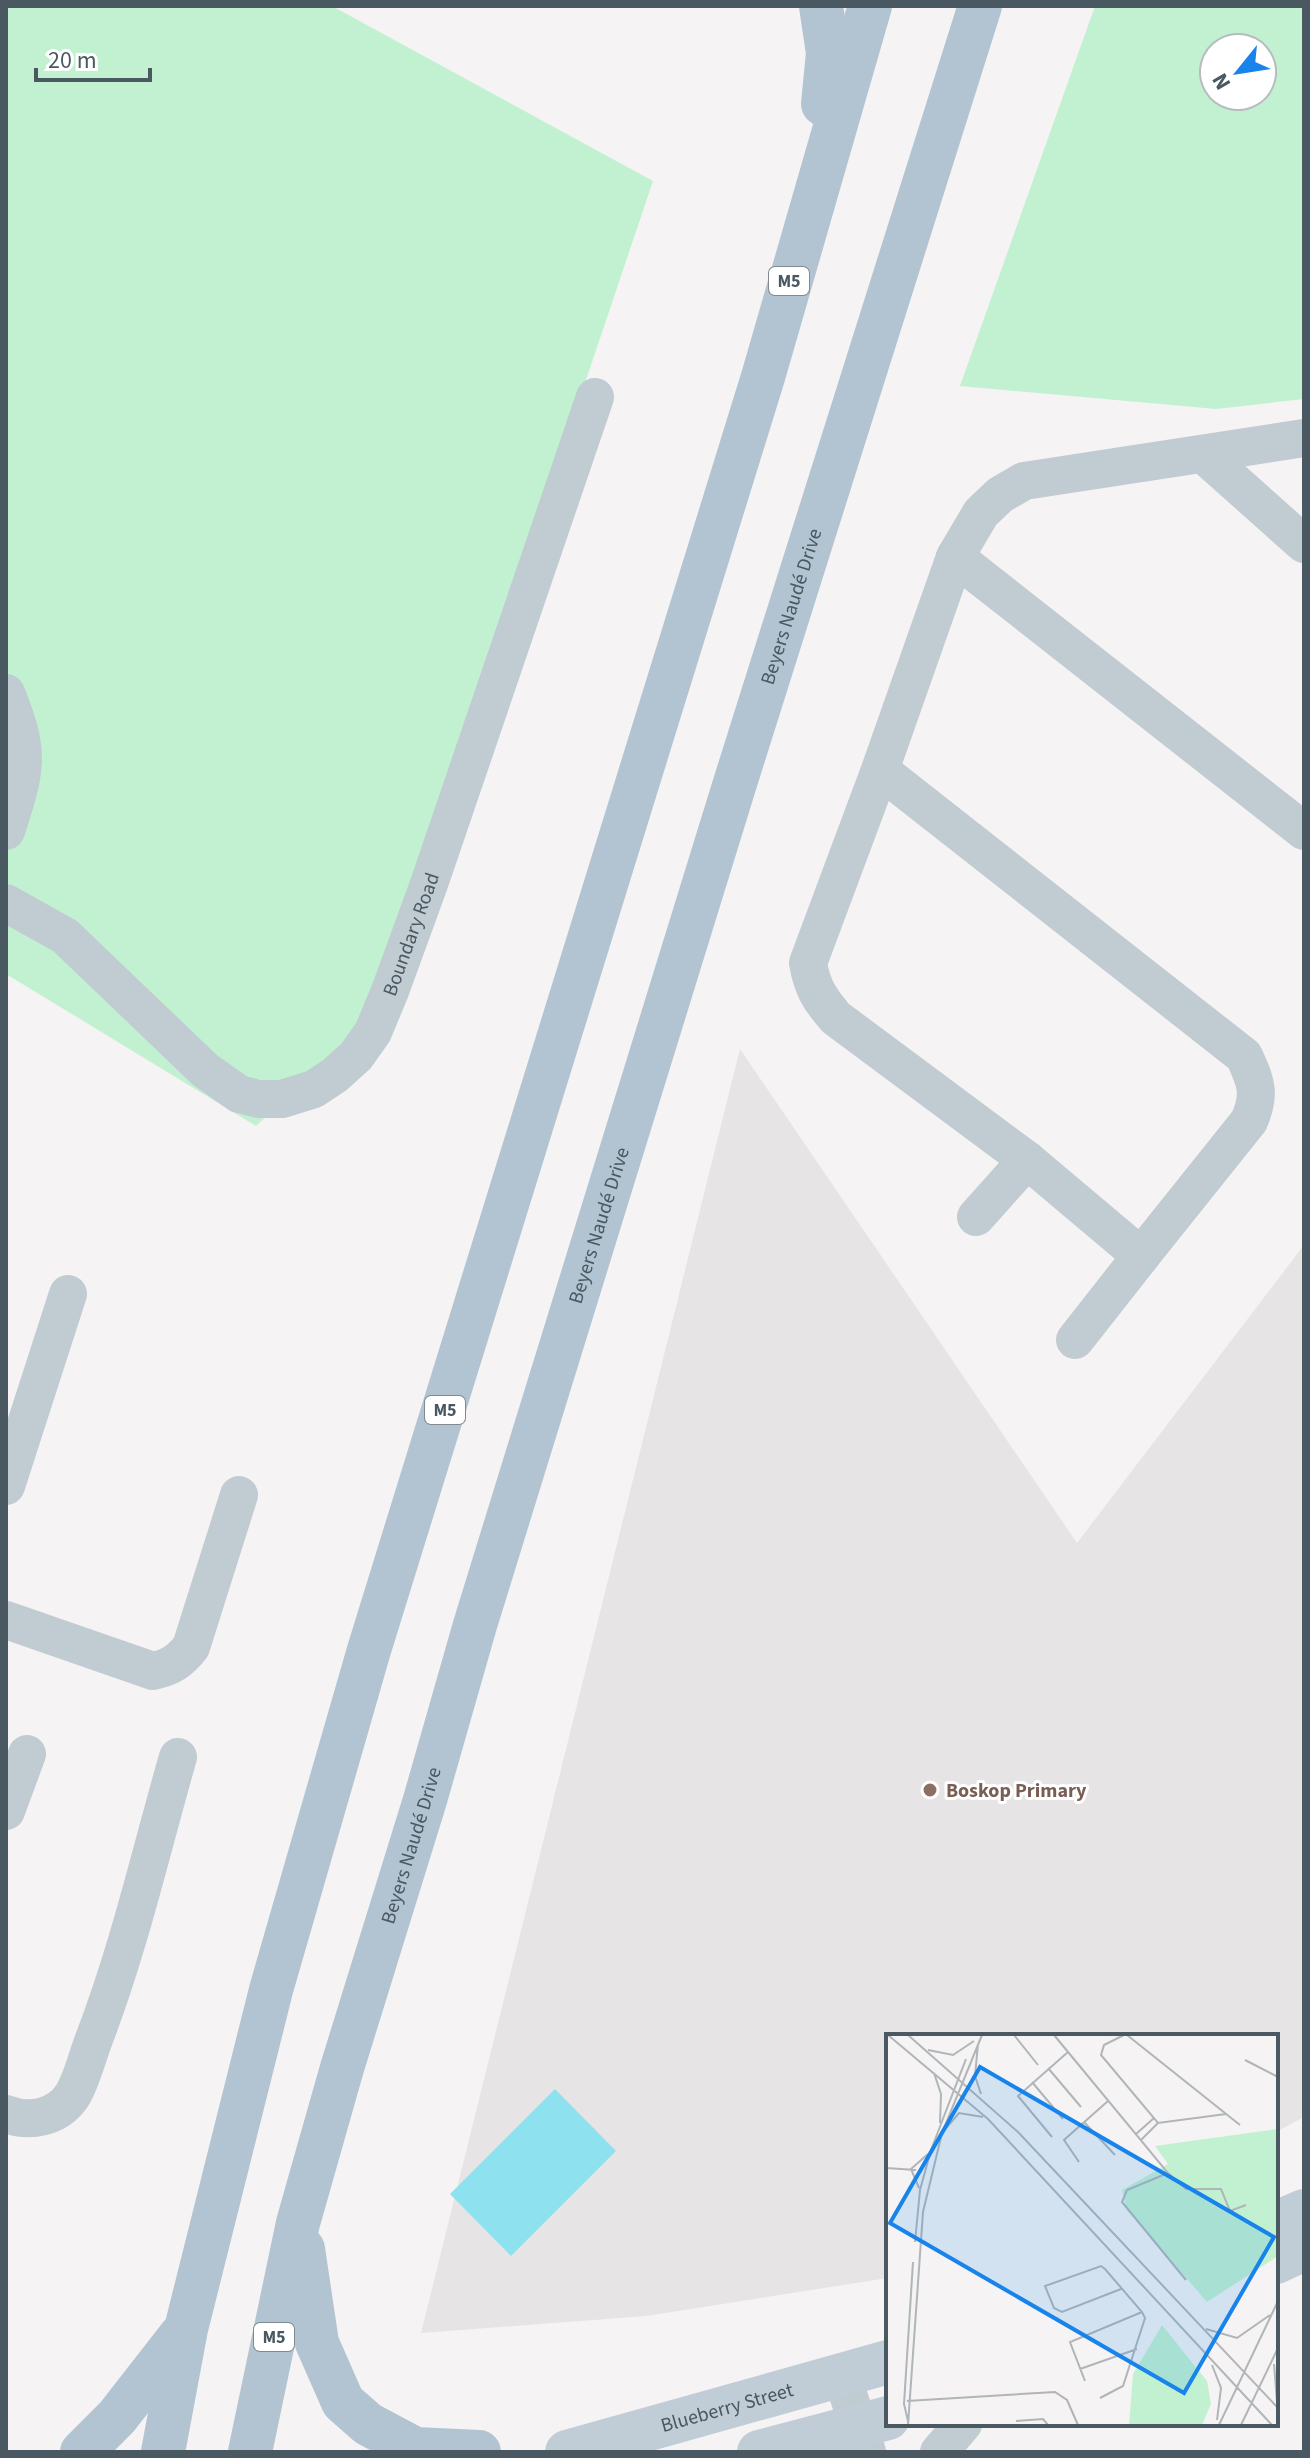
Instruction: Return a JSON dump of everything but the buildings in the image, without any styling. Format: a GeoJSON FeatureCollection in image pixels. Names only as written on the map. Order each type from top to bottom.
{"type":"FeatureCollection","features":[{"type":"Feature","properties":{"kind":"main road"},"geometry":{"type":"LineString","coordinates":[[816,186],[828,53],[821,6]]}},
{"type":"Feature","properties":{"kind":"main road","name":"M5"},"geometry":{"type":"LineString","coordinates":[[163,2452],[186,2329],[271,1990],[369,1650],[763,377],[870,6]]}},
{"type":"Feature","properties":{"kind":"main road","name":"Beyers Naudé Drive"},"geometry":{"type":"LineString","coordinates":[[250,2452],[298,2223],[342,2068],[425,1800],[479,1610],[735,783],[979,13]]}},
{"type":"Feature","properties":{"kind":"main road"},"geometry":{"type":"LineString","coordinates":[[298,2223],[317,2343],[343,2402],[368,2424],[415,2449],[479,2452]]}},
{"type":"Feature","properties":{"kind":"main road"},"geometry":{"type":"LineString","coordinates":[[82,2452],[117,2417],[186,2329]]}},
{"type":"Feature","properties":{"kind":"street","name":"Boundary Road"},"geometry":{"type":"LineString","coordinates":[[6,903],[65,936],[205,1070],[239,1094],[258,1099],[282,1099],[314,1089],[335,1075],[356,1056],[373,1032],[390,991],[595,397]]}},
{"type":"Feature","properties":{"kind":"street"},"geometry":{"type":"LineString","coordinates":[[1141,1256],[1027,1160],[836,1018],[817,996],[808,963],[955,557],[981,513],[1000,495],[1024,481],[1304,438]]}},
{"type":"Feature","properties":{"kind":"street"},"geometry":{"type":"LineString","coordinates":[[1203,454],[1304,544]]}},
{"type":"Feature","properties":{"kind":"street"},"geometry":{"type":"LineString","coordinates":[[955,557],[1304,831]]}},
{"type":"Feature","properties":{"kind":"street"},"geometry":{"type":"LineString","coordinates":[[6,693],[19,725],[25,760],[20,788],[6,831]]}},
{"type":"Feature","properties":{"kind":"street"},"geometry":{"type":"LineString","coordinates":[[880,770],[1244,1056],[1256,1081],[1256,1104],[1249,1121],[1075,1340]]}},
{"type":"Feature","properties":{"kind":"street"},"geometry":{"type":"LineString","coordinates":[[976,1217],[1027,1160]]}},
{"type":"Feature","properties":{"kind":"street"},"geometry":{"type":"LineString","coordinates":[[6,1486],[68,1294]]}},
{"type":"Feature","properties":{"kind":"street"},"geometry":{"type":"LineString","coordinates":[[6,1620],[153,1671],[169,1668],[191,1647],[239,1495]]}},
{"type":"Feature","properties":{"kind":"street"},"geometry":{"type":"LineString","coordinates":[[6,1811],[27,1754]]}},
{"type":"Feature","properties":{"kind":"street"},"geometry":{"type":"LineString","coordinates":[[6,2114],[33,2119],[49,2115],[72,2096],[107,2005],[178,1757]]}},
{"type":"Feature","properties":{"kind":"street"},"geometry":{"type":"LineString","coordinates":[[1278,2222],[1304,2211]]}},
{"type":"Feature","properties":{"kind":"street"},"geometry":{"type":"LineString","coordinates":[[1278,2261],[1304,2249]]}},
{"type":"Feature","properties":{"kind":"street","name":"Blueberry Street"},"geometry":{"type":"LineString","coordinates":[[567,2452],[886,2363]]}},
{"type":"Feature","properties":{"kind":"street"},"geometry":{"type":"LineString","coordinates":[[759,2452],[871,2432],[842,2376]]}},
{"type":"Feature","properties":{"kind":"street"},"geometry":{"type":"LineString","coordinates":[[939,2452],[961,2426]]}},
{"type":"Feature","properties":{"kind":"shaded area","name":"Boskop Primary"},"geometry":{"type":"Polygon","coordinates":[[[740,1049],[1077,1543],[1304,1245],[1304,2117],[1278,2131],[1278,2034],[886,2034],[886,2278],[646,2316],[421,2333],[740,1049]]]}},
{"type":"Feature","properties":{"kind":"green space"},"geometry":{"type":"Polygon","coordinates":[[[6,6],[332,6],[653,181],[370,1021],[256,1126],[6,974],[6,6]]]}},
{"type":"Feature","properties":{"kind":"green space"},"geometry":{"type":"Polygon","coordinates":[[[1095,6],[1304,6],[1304,399],[1216,409],[960,386],[1095,6]]]}},
{"type":"Feature","properties":{"kind":"water"},"geometry":{"type":"Polygon","coordinates":[[[555,2089],[616,2151],[511,2256],[450,2194],[555,2089]]]}},
{"type":"Feature","properties":{"kind":"place","name":"Boskop Primary"},"geometry":{"type":"Point","coordinates":[930,1790]}}]}
